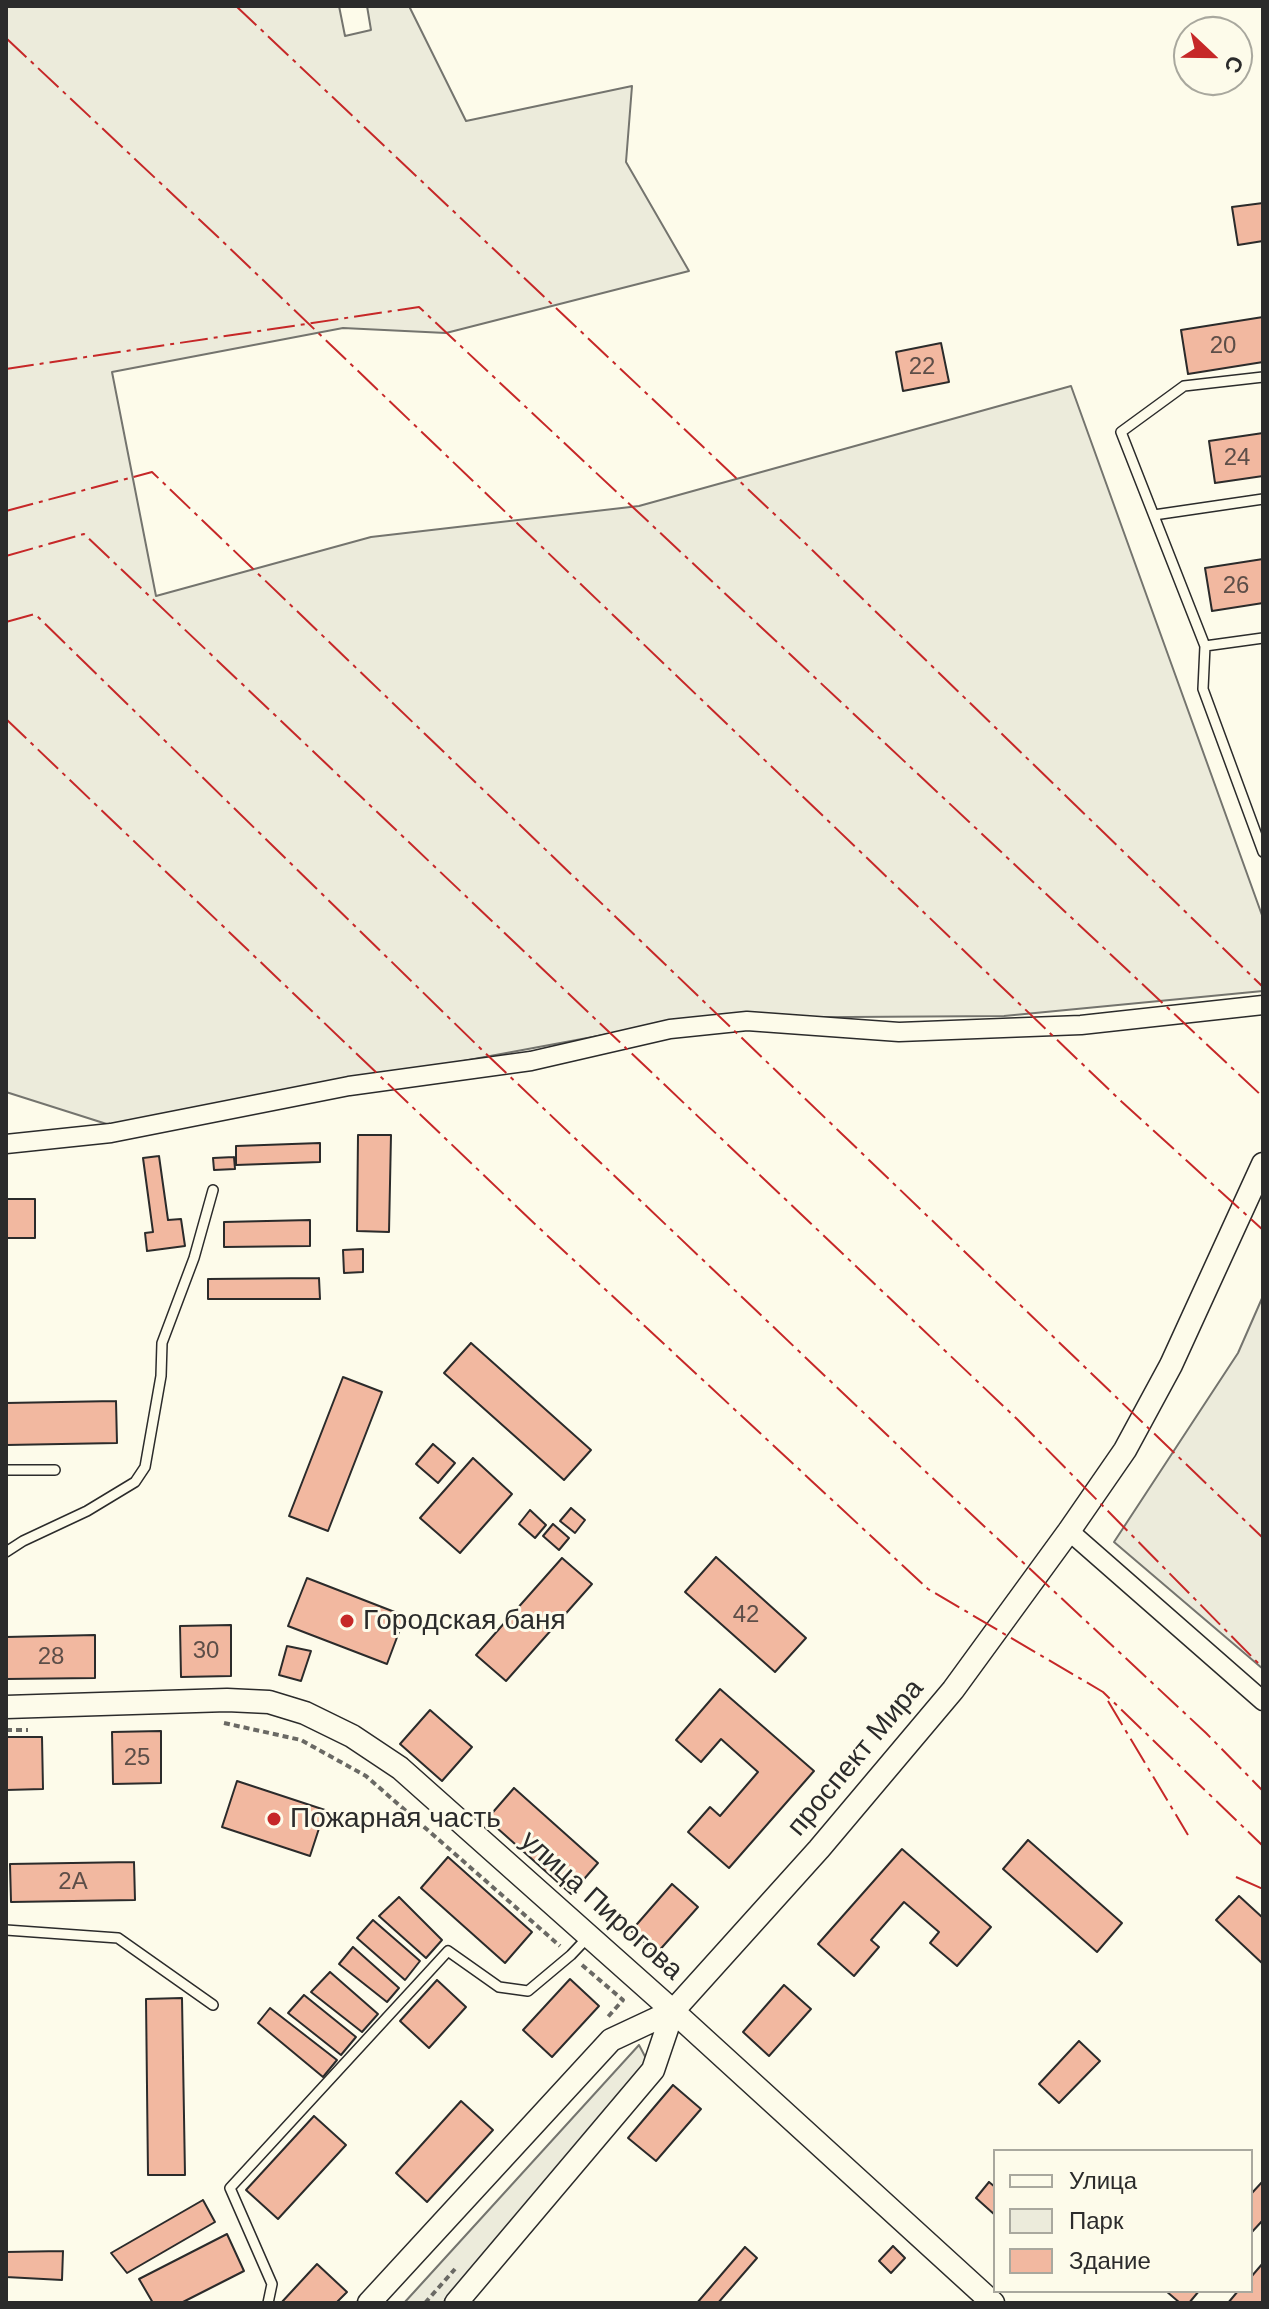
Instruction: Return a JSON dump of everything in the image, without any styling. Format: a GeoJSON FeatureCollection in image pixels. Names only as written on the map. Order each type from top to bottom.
{"type":"FeatureCollection","features":[{"type":"Feature","properties":{"kind":"street"},"geometry":{"type":"LineString","coordinates":[[6,1144],[111,1133],[349,1086],[531,1061],[670,1029],[747,1021],[899,1032],[1081,1025],[1263,1005]]}},
{"type":"Feature","properties":{"kind":"street","name":"проспект Мира"},"geometry":{"type":"LineString","coordinates":[[369,2303],[611,2040],[673,2011],[819,1849],[953,1690],[1125,1450],[1171,1365],[1263,1164]]}},
{"type":"Feature","properties":{"kind":"street"},"geometry":{"type":"LineString","coordinates":[[1069,1531],[1263,1701]]}},
{"type":"Feature","properties":{"kind":"street","name":"улица Пирогова"},"geometry":{"type":"LineString","coordinates":[[6,1707],[227,1700],[269,1702],[305,1713],[352,1736],[400,1768],[673,2011],[993,2303]]}},
{"type":"Feature","properties":{"kind":"street","name":"проспект Мира"},"geometry":{"type":"LineString","coordinates":[[456,2303],[653,2070],[673,2011]]}},
{"type":"Feature","properties":{"kind":"lane"},"geometry":{"type":"LineString","coordinates":[[1263,377],[1184,386],[1121,432],[1205,646],[1203,689],[1263,852]]}},
{"type":"Feature","properties":{"kind":"lane"},"geometry":{"type":"LineString","coordinates":[[1154,515],[1263,499]]}},
{"type":"Feature","properties":{"kind":"lane"},"geometry":{"type":"LineString","coordinates":[[1205,646],[1263,638]]}},
{"type":"Feature","properties":{"kind":"lane"},"geometry":{"type":"LineString","coordinates":[[6,1552],[87,1511],[135,1482],[145,1467],[161,1376],[162,1343],[194,1258],[213,1190]]}},
{"type":"Feature","properties":{"kind":"lane"},"geometry":{"type":"LineString","coordinates":[[6,1470],[55,1470]]}},
{"type":"Feature","properties":{"kind":"lane"},"geometry":{"type":"LineString","coordinates":[[6,1930],[118,1938],[213,2005]]}},
{"type":"Feature","properties":{"kind":"lane"},"geometry":{"type":"LineString","coordinates":[[268,2303],[272,2284],[230,2188],[448,1951],[499,1987],[528,1991],[589,1936]]}},
{"type":"Feature","properties":{"kind":"path"},"geometry":{"type":"LineString","coordinates":[[225,1723],[301,1740],[366,1776],[623,2000],[601,2024]]}},
{"type":"Feature","properties":{"kind":"green space"},"geometry":{"type":"Polygon","coordinates":[[[6,6],[339,6],[345,36],[371,30],[367,6],[409,6],[466,121],[632,86],[626,162],[689,271],[446,333],[343,328],[112,372],[156,596],[371,537],[639,506],[1071,386],[1263,918],[1263,991],[1004,1016],[695,1018],[113,1126],[6,1092],[6,6]]]}},
{"type":"Feature","properties":{"kind":"green space"},"geometry":{"type":"Polygon","coordinates":[[[1263,1296],[1263,1669],[1114,1542],[1238,1353],[1263,1296]]]}},
{"type":"Feature","properties":{"kind":"green space"},"geometry":{"type":"Polygon","coordinates":[[[639,2045],[649,2064],[443,2303],[404,2303],[639,2045]]]}},
{"type":"Feature","properties":{"kind":"building"},"geometry":{"type":"Polygon","coordinates":[[[1263,203],[1263,241],[1238,245],[1232,207],[1263,203]]]}},
{"type":"Feature","properties":{"kind":"building"},"geometry":{"type":"Polygon","coordinates":[[[1263,317],[1263,362],[1188,374],[1181,330],[1263,317]]]}},
{"type":"Feature","properties":{"kind":"building"},"geometry":{"type":"Polygon","coordinates":[[[941,343],[949,382],[903,391],[896,352],[941,343]]]}},
{"type":"Feature","properties":{"kind":"building"},"geometry":{"type":"Polygon","coordinates":[[[1263,433],[1263,476],[1215,483],[1209,441],[1263,433]]]}},
{"type":"Feature","properties":{"kind":"building"},"geometry":{"type":"Polygon","coordinates":[[[1263,559],[1263,603],[1212,611],[1205,568],[1263,559]]]}},
{"type":"Feature","properties":{"kind":"building"},"geometry":{"type":"Polygon","coordinates":[[[358,1135],[391,1135],[389,1232],[357,1231],[358,1135]]]}},
{"type":"Feature","properties":{"kind":"building"},"geometry":{"type":"Polygon","coordinates":[[[320,1143],[320,1162],[236,1165],[236,1146],[320,1143]]]}},
{"type":"Feature","properties":{"kind":"building"},"geometry":{"type":"Polygon","coordinates":[[[159,1156],[168,1220],[181,1219],[185,1246],[147,1251],[145,1233],[153,1232],[143,1158],[159,1156]]]}},
{"type":"Feature","properties":{"kind":"building"},"geometry":{"type":"Polygon","coordinates":[[[234,1157],[235,1169],[214,1170],[213,1158],[234,1157]]]}},
{"type":"Feature","properties":{"kind":"building"},"geometry":{"type":"Polygon","coordinates":[[[6,1199],[35,1199],[35,1238],[6,1238],[6,1199]]]}},
{"type":"Feature","properties":{"kind":"building"},"geometry":{"type":"Polygon","coordinates":[[[310,1220],[310,1246],[224,1247],[224,1222],[310,1220]]]}},
{"type":"Feature","properties":{"kind":"building"},"geometry":{"type":"Polygon","coordinates":[[[363,1249],[363,1272],[344,1273],[343,1250],[363,1249]]]}},
{"type":"Feature","properties":{"kind":"building"},"geometry":{"type":"Polygon","coordinates":[[[319,1278],[320,1299],[208,1299],[208,1279],[319,1278]]]}},
{"type":"Feature","properties":{"kind":"building"},"geometry":{"type":"Polygon","coordinates":[[[471,1343],[591,1450],[564,1480],[444,1373],[471,1343]]]}},
{"type":"Feature","properties":{"kind":"building"},"geometry":{"type":"Polygon","coordinates":[[[343,1377],[382,1392],[328,1531],[289,1516],[343,1377]]]}},
{"type":"Feature","properties":{"kind":"building"},"geometry":{"type":"Polygon","coordinates":[[[116,1401],[117,1443],[6,1445],[6,1403],[116,1401]]]}},
{"type":"Feature","properties":{"kind":"building"},"geometry":{"type":"Polygon","coordinates":[[[433,1444],[455,1463],[438,1483],[416,1464],[433,1444]]]}},
{"type":"Feature","properties":{"kind":"building"},"geometry":{"type":"Polygon","coordinates":[[[473,1458],[512,1494],[460,1553],[420,1518],[473,1458]]]}},
{"type":"Feature","properties":{"kind":"building"},"geometry":{"type":"Polygon","coordinates":[[[571,1508],[585,1520],[575,1533],[560,1521],[571,1508]]]}},
{"type":"Feature","properties":{"kind":"building"},"geometry":{"type":"Polygon","coordinates":[[[530,1510],[546,1525],[535,1538],[519,1524],[530,1510]]]}},
{"type":"Feature","properties":{"kind":"building"},"geometry":{"type":"Polygon","coordinates":[[[553,1524],[569,1538],[559,1550],[543,1536],[553,1524]]]}},
{"type":"Feature","properties":{"kind":"building"},"geometry":{"type":"Polygon","coordinates":[[[716,1557],[806,1638],[775,1672],[685,1592],[716,1557]]]}},
{"type":"Feature","properties":{"kind":"building"},"geometry":{"type":"Polygon","coordinates":[[[562,1558],[592,1584],[506,1681],[476,1655],[562,1558]]]}},
{"type":"Feature","properties":{"kind":"building","name":"Городская баня"},"geometry":{"type":"Polygon","coordinates":[[[307,1578],[405,1616],[387,1664],[288,1626],[307,1578]]]}},
{"type":"Feature","properties":{"kind":"building"},"geometry":{"type":"Polygon","coordinates":[[[231,1625],[231,1676],[181,1677],[180,1626],[231,1625]]]}},
{"type":"Feature","properties":{"kind":"building"},"geometry":{"type":"Polygon","coordinates":[[[95,1635],[95,1678],[6,1679],[6,1637],[95,1635]]]}},
{"type":"Feature","properties":{"kind":"building"},"geometry":{"type":"Polygon","coordinates":[[[287,1646],[311,1651],[301,1681],[279,1675],[287,1646]]]}},
{"type":"Feature","properties":{"kind":"building"},"geometry":{"type":"Polygon","coordinates":[[[720,1689],[814,1771],[729,1868],[688,1832],[710,1807],[720,1816],[758,1772],[721,1739],[701,1762],[676,1740],[720,1689]]]}},
{"type":"Feature","properties":{"kind":"building"},"geometry":{"type":"Polygon","coordinates":[[[430,1710],[472,1747],[442,1781],[400,1744],[430,1710]]]}},
{"type":"Feature","properties":{"kind":"building"},"geometry":{"type":"Polygon","coordinates":[[[161,1731],[161,1783],[113,1784],[112,1732],[161,1731]]]}},
{"type":"Feature","properties":{"kind":"building"},"geometry":{"type":"Polygon","coordinates":[[[6,1737],[42,1737],[43,1789],[6,1790],[6,1737]]]}},
{"type":"Feature","properties":{"kind":"building","name":"Пожарная часть"},"geometry":{"type":"Polygon","coordinates":[[[237,1781],[325,1810],[310,1856],[222,1827],[237,1781]]]}},
{"type":"Feature","properties":{"kind":"building"},"geometry":{"type":"Polygon","coordinates":[[[514,1788],[598,1863],[571,1894],[487,1819],[514,1788]]]}},
{"type":"Feature","properties":{"kind":"building"},"geometry":{"type":"Polygon","coordinates":[[[1028,1840],[1122,1923],[1097,1952],[1003,1869],[1028,1840]]]}},
{"type":"Feature","properties":{"kind":"building"},"geometry":{"type":"Polygon","coordinates":[[[902,1849],[991,1927],[957,1966],[930,1943],[939,1932],[904,1902],[871,1940],[879,1947],[854,1976],[818,1944],[902,1849]]]}},
{"type":"Feature","properties":{"kind":"building"},"geometry":{"type":"Polygon","coordinates":[[[448,1857],[532,1932],[505,1963],[421,1888],[448,1857]]]}},
{"type":"Feature","properties":{"kind":"building"},"geometry":{"type":"Polygon","coordinates":[[[134,1862],[135,1900],[11,1902],[10,1864],[134,1862]]]}},
{"type":"Feature","properties":{"kind":"building"},"geometry":{"type":"Polygon","coordinates":[[[672,1884],[698,1907],[657,1953],[631,1931],[672,1884]]]}},
{"type":"Feature","properties":{"kind":"building"},"geometry":{"type":"Polygon","coordinates":[[[1239,1896],[1263,1918],[1263,1964],[1216,1920],[1239,1896]]]}},
{"type":"Feature","properties":{"kind":"building"},"geometry":{"type":"Polygon","coordinates":[[[399,1897],[442,1940],[426,1958],[379,1916],[399,1897]]]}},
{"type":"Feature","properties":{"kind":"building"},"geometry":{"type":"Polygon","coordinates":[[[373,1920],[420,1961],[405,1980],[357,1938],[373,1920]]]}},
{"type":"Feature","properties":{"kind":"building"},"geometry":{"type":"Polygon","coordinates":[[[353,1947],[399,1988],[387,2002],[339,1964],[353,1947]]]}},
{"type":"Feature","properties":{"kind":"building"},"geometry":{"type":"Polygon","coordinates":[[[330,1972],[378,2014],[362,2032],[311,1992],[330,1972]]]}},
{"type":"Feature","properties":{"kind":"building"},"geometry":{"type":"Polygon","coordinates":[[[570,1979],[599,2006],[552,2057],[523,2030],[570,1979]]]}},
{"type":"Feature","properties":{"kind":"building"},"geometry":{"type":"Polygon","coordinates":[[[437,1980],[466,2007],[429,2048],[400,2021],[437,1980]]]}},
{"type":"Feature","properties":{"kind":"building"},"geometry":{"type":"Polygon","coordinates":[[[784,1985],[811,2009],[769,2056],[743,2032],[784,1985]]]}},
{"type":"Feature","properties":{"kind":"building"},"geometry":{"type":"Polygon","coordinates":[[[304,1995],[356,2037],[341,2055],[288,2013],[304,1995]]]}},
{"type":"Feature","properties":{"kind":"building"},"geometry":{"type":"Polygon","coordinates":[[[182,1998],[185,2175],[148,2175],[146,1999],[182,1998]]]}},
{"type":"Feature","properties":{"kind":"building"},"geometry":{"type":"Polygon","coordinates":[[[270,2008],[337,2060],[323,2077],[258,2023],[270,2008]]]}},
{"type":"Feature","properties":{"kind":"building"},"geometry":{"type":"Polygon","coordinates":[[[1079,2041],[1100,2061],[1059,2103],[1039,2084],[1079,2041]]]}},
{"type":"Feature","properties":{"kind":"building"},"geometry":{"type":"Polygon","coordinates":[[[673,2085],[701,2109],[656,2161],[628,2138],[673,2085]]]}},
{"type":"Feature","properties":{"kind":"building"},"geometry":{"type":"Polygon","coordinates":[[[461,2101],[493,2130],[427,2202],[396,2173],[461,2101]]]}},
{"type":"Feature","properties":{"kind":"building"},"geometry":{"type":"Polygon","coordinates":[[[314,2116],[346,2145],[278,2219],[246,2190],[314,2116]]]}},
{"type":"Feature","properties":{"kind":"building"},"geometry":{"type":"Polygon","coordinates":[[[1263,2181],[1263,2220],[1253,2231],[1253,2192],[1263,2181]]]}},
{"type":"Feature","properties":{"kind":"building"},"geometry":{"type":"Polygon","coordinates":[[[989,2182],[993,2185],[993,2213],[976,2198],[989,2182]]]}},
{"type":"Feature","properties":{"kind":"building"},"geometry":{"type":"Polygon","coordinates":[[[203,2200],[215,2222],[127,2273],[111,2253],[203,2200]]]}},
{"type":"Feature","properties":{"kind":"building"},"geometry":{"type":"Polygon","coordinates":[[[227,2234],[244,2271],[181,2303],[153,2303],[139,2279],[227,2234]]]}},
{"type":"Feature","properties":{"kind":"building"},"geometry":{"type":"Polygon","coordinates":[[[893,2246],[905,2258],[891,2273],[879,2261],[893,2246]]]}},
{"type":"Feature","properties":{"kind":"building"},"geometry":{"type":"Polygon","coordinates":[[[745,2247],[757,2258],[718,2303],[697,2303],[745,2247]]]}},
{"type":"Feature","properties":{"kind":"building"},"geometry":{"type":"Polygon","coordinates":[[[63,2251],[62,2280],[6,2277],[6,2252],[63,2251]]]}},
{"type":"Feature","properties":{"kind":"building"},"geometry":{"type":"Polygon","coordinates":[[[1263,2263],[1263,2303],[1228,2303],[1236,2293],[1253,2293],[1253,2275],[1263,2263]]]}},
{"type":"Feature","properties":{"kind":"building"},"geometry":{"type":"Polygon","coordinates":[[[317,2264],[347,2292],[336,2303],[281,2303],[317,2264]]]}},
{"type":"Feature","properties":{"kind":"building"},"geometry":{"type":"Polygon","coordinates":[[[1168,2293],[1197,2293],[1189,2303],[1180,2303],[1168,2293]]]}},
{"type":"Feature","properties":{"kind":"power"},"geometry":{"type":"LineString","coordinates":[[236,6],[805,543],[1263,987]]}},
{"type":"Feature","properties":{"kind":"power"},"geometry":{"type":"LineString","coordinates":[[6,38],[1122,1102],[1263,1230]]}},
{"type":"Feature","properties":{"kind":"power"},"geometry":{"type":"LineString","coordinates":[[6,369],[419,307],[1263,1097]]}},
{"type":"Feature","properties":{"kind":"power"},"geometry":{"type":"LineString","coordinates":[[6,511],[152,472],[1263,1538]]}},
{"type":"Feature","properties":{"kind":"power"},"geometry":{"type":"LineString","coordinates":[[6,556],[84,534],[1017,1419],[1263,1668]]}},
{"type":"Feature","properties":{"kind":"power"},"geometry":{"type":"LineString","coordinates":[[6,622],[35,614],[481,1049],[1206,1733],[1263,1791]]}},
{"type":"Feature","properties":{"kind":"power"},"geometry":{"type":"LineString","coordinates":[[6,719],[537,1226],[928,1589],[1103,1692],[1263,1846]]}},
{"type":"Feature","properties":{"kind":"power"},"geometry":{"type":"LineString","coordinates":[[1108,1701],[1188,1835]]}},
{"type":"Feature","properties":{"kind":"power"},"geometry":{"type":"LineString","coordinates":[[1236,1877],[1263,1889]]}},
{"type":"Feature","properties":{"kind":"place","name":"Городская баня"},"geometry":{"type":"Point","coordinates":[347,1621]}},
{"type":"Feature","properties":{"kind":"place","name":"Пожарная часть"},"geometry":{"type":"Point","coordinates":[274,1819]}}]}
